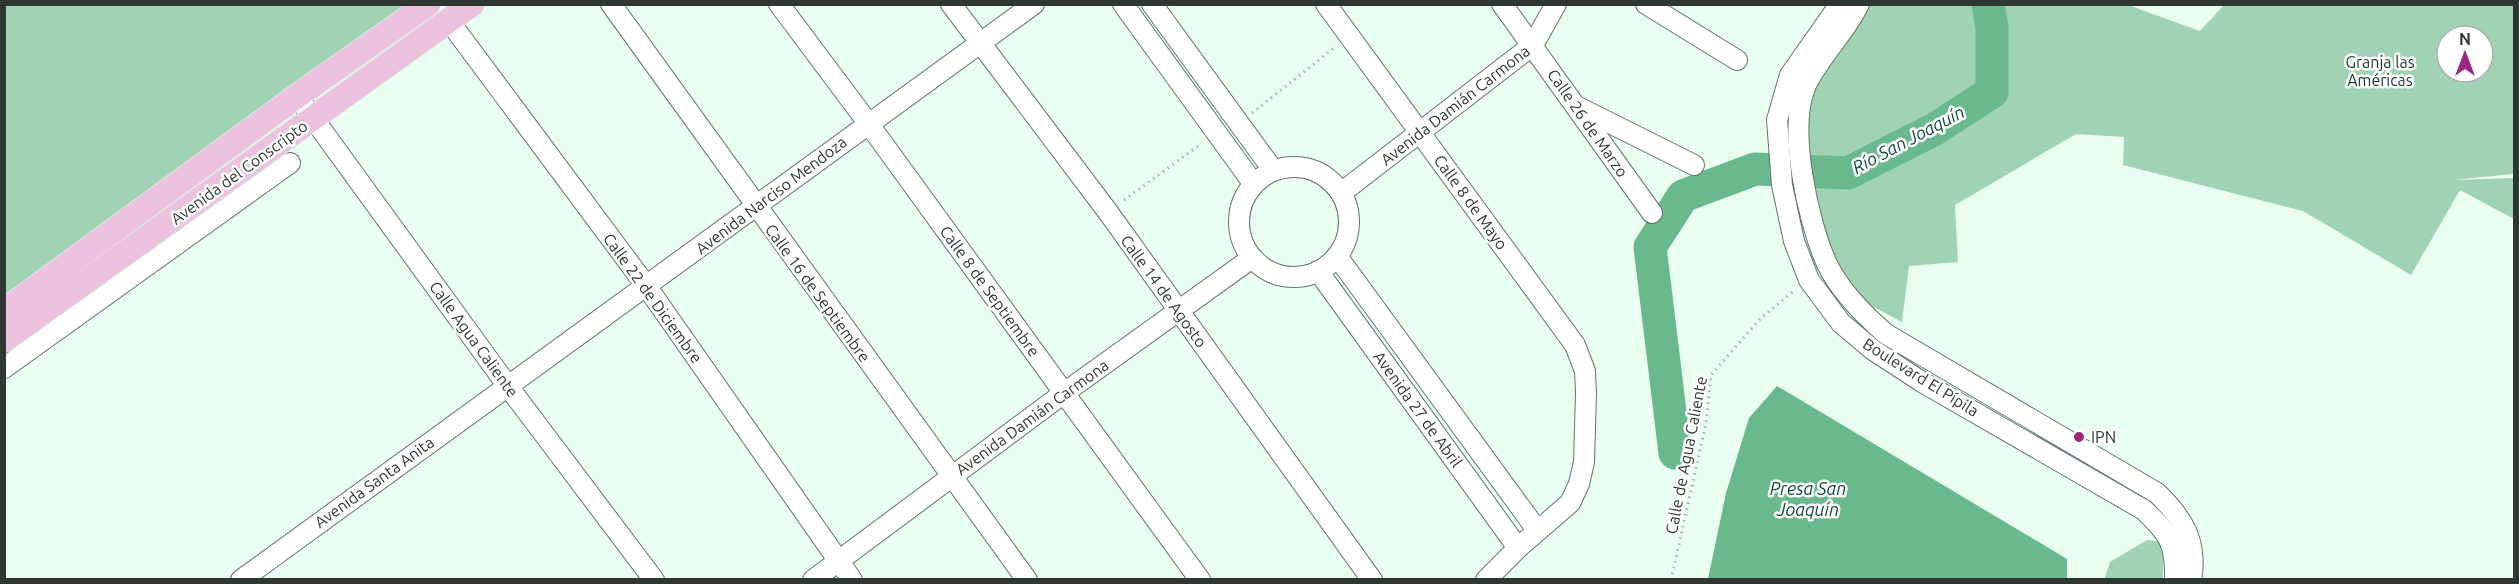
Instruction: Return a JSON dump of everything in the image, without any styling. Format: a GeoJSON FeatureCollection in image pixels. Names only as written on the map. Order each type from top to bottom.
{"type":"FeatureCollection","features":[{"type":"Feature","properties":{"kind":"main road","name":"Avenida del Conscripto"},"geometry":{"type":"LineString","coordinates":[[4,311],[297,96],[428,4]]}},
{"type":"Feature","properties":{"kind":"main road","name":"Avenida del Conscripto"},"geometry":{"type":"LineString","coordinates":[[4,340],[472,4]]}},
{"type":"Feature","properties":{"kind":"street","name":"Calle 16 de Septiembre"},"geometry":{"type":"LineString","coordinates":[[611,4],[1027,579]]}},
{"type":"Feature","properties":{"kind":"street","name":"Calle 8 de Septiembre"},"geometry":{"type":"LineString","coordinates":[[779,4],[1200,579]]}},
{"type":"Feature","properties":{"kind":"street","name":"Calle 14 de Agosto"},"geometry":{"type":"LineString","coordinates":[[951,4],[1107,212],[1372,579]]}},
{"type":"Feature","properties":{"kind":"street","name":"Avenida Narciso Mendoza"},"geometry":{"type":"LineString","coordinates":[[507,385],[647,287],[868,123],[980,45],[1034,4]]}},
{"type":"Feature","properties":{"kind":"street"},"geometry":{"type":"LineString","coordinates":[[1123,4],[1253,183]]}},
{"type":"Feature","properties":{"kind":"street"},"geometry":{"type":"LineString","coordinates":[[1152,4],[1274,170]]}},
{"type":"Feature","properties":{"kind":"street","name":"Calle 8 de Mayo"},"geometry":{"type":"LineString","coordinates":[[1326,4],[1575,345],[1584,370],[1586,411],[1584,462],[1579,483],[1570,503],[1537,530],[1486,579]]}},
{"type":"Feature","properties":{"kind":"street","name":"Calle 26 de Marzo"},"geometry":{"type":"LineString","coordinates":[[1502,4],[1652,213]]}},
{"type":"Feature","properties":{"kind":"street","name":"Avenida Damián Carmona"},"geometry":{"type":"LineString","coordinates":[[1341,193],[1533,45],[1556,4]]}},
{"type":"Feature","properties":{"kind":"street"},"geometry":{"type":"LineString","coordinates":[[1646,4],[1737,60]]}},
{"type":"Feature","properties":{"kind":"street","name":"Boulevard El Pípila"},"geometry":{"type":"LineString","coordinates":[[1840,4],[1790,75],[1777,120],[1778,158],[1782,185],[1794,241],[1809,280],[1841,323],[1872,350],[1922,382],[2144,510],[2165,531],[2175,553],[2175,579]]}},
{"type":"Feature","properties":{"kind":"street","name":"Boulevard El Pípila"},"geometry":{"type":"LineString","coordinates":[[1859,4],[1806,86],[1798,123],[1799,154],[1816,236],[1828,266],[1859,311],[1886,334],[2157,493],[2176,512],[2185,528],[2191,546],[2191,579]]}},
{"type":"Feature","properties":{"kind":"street","name":"Calle 22 de Diciembre"},"geometry":{"type":"LineString","coordinates":[[449,21],[647,287],[852,579]]}},
{"type":"Feature","properties":{"kind":"street","name":"Calle Agua Caliente"},"geometry":{"type":"LineString","coordinates":[[297,96],[507,385],[654,579]]}},
{"type":"Feature","properties":{"kind":"street"},"geometry":{"type":"LineString","coordinates":[[1573,104],[1694,165]]}},
{"type":"Feature","properties":{"kind":"street"},"geometry":{"type":"LineString","coordinates":[[4,368],[290,163]]}},
{"type":"Feature","properties":{"kind":"street"},"geometry":{"type":"LineString","coordinates":[[1292,166],[1312,169],[1329,179],[1341,193],[1347,208],[1349,225],[1345,241],[1337,256],[1318,271],[1300,276],[1282,275],[1266,269],[1252,258],[1241,240],[1238,220],[1242,201],[1253,183],[1274,170],[1292,166]]}},
{"type":"Feature","properties":{"kind":"street","name":"Avenida 27 de Abril"},"geometry":{"type":"LineString","coordinates":[[1337,256],[1537,530]]}},
{"type":"Feature","properties":{"kind":"street","name":"Avenida Damián Carmona"},"geometry":{"type":"LineString","coordinates":[[813,579],[1064,393],[1252,258]]}},
{"type":"Feature","properties":{"kind":"street","name":"Avenida 27 de Abril"},"geometry":{"type":"LineString","coordinates":[[1318,271],[1518,548]]}},
{"type":"Feature","properties":{"kind":"street","name":"Avenida Santa Anita"},"geometry":{"type":"LineString","coordinates":[[241,579],[507,385]]}},
{"type":"Feature","properties":{"kind":"path"},"geometry":{"type":"LineString","coordinates":[[1239,123],[1349,36]]}},
{"type":"Feature","properties":{"kind":"path"},"geometry":{"type":"LineString","coordinates":[[1107,212],[1216,133]]}},
{"type":"Feature","properties":{"kind":"path","name":"Calle de Agua Caliente"},"geometry":{"type":"LineString","coordinates":[[1671,579],[1706,423],[1712,375],[1760,319],[1790,293]]}},
{"type":"Feature","properties":{"kind":"green space"},"geometry":{"type":"Polygon","coordinates":[[[5,5],[409,5],[5,302],[5,5]]]}},
{"type":"Feature","properties":{"kind":"green space","name":"Granja las Américas"},"geometry":{"type":"Polygon","coordinates":[[[1864,5],[2128,5],[2200,31],[2224,5],[2514,5],[2514,174],[2452,180],[2514,178],[2514,219],[2460,190],[2411,275],[2303,211],[2123,165],[2124,137],[2076,134],[1955,205],[1958,262],[1909,266],[1902,322],[1860,300],[1821,236],[1804,138],[1806,105],[1815,79],[1864,5]]]}},
{"type":"Feature","properties":{"kind":"green space"},"geometry":{"type":"Polygon","coordinates":[[[2147,540],[2163,542],[2163,579],[2104,580],[2110,562],[2147,540]]]}},
{"type":"Feature","properties":{"kind":"water","name":"Presa San Joaquín"},"geometry":{"type":"Polygon","coordinates":[[[1777,386],[2067,559],[2067,579],[1708,579],[1726,493],[1749,418],[1777,386]]]}},
{"type":"Feature","properties":{"kind":"waterway","name":"Río San Joaquín"},"geometry":{"type":"LineString","coordinates":[[1675,453],[1650,247],[1683,196],[1755,169],[1848,173],[1935,129],[1992,92],[1992,28],[1988,4]]}},
{"type":"Feature","properties":{"kind":"place","name":"IPN"},"geometry":{"type":"Point","coordinates":[2079,437]}}]}
